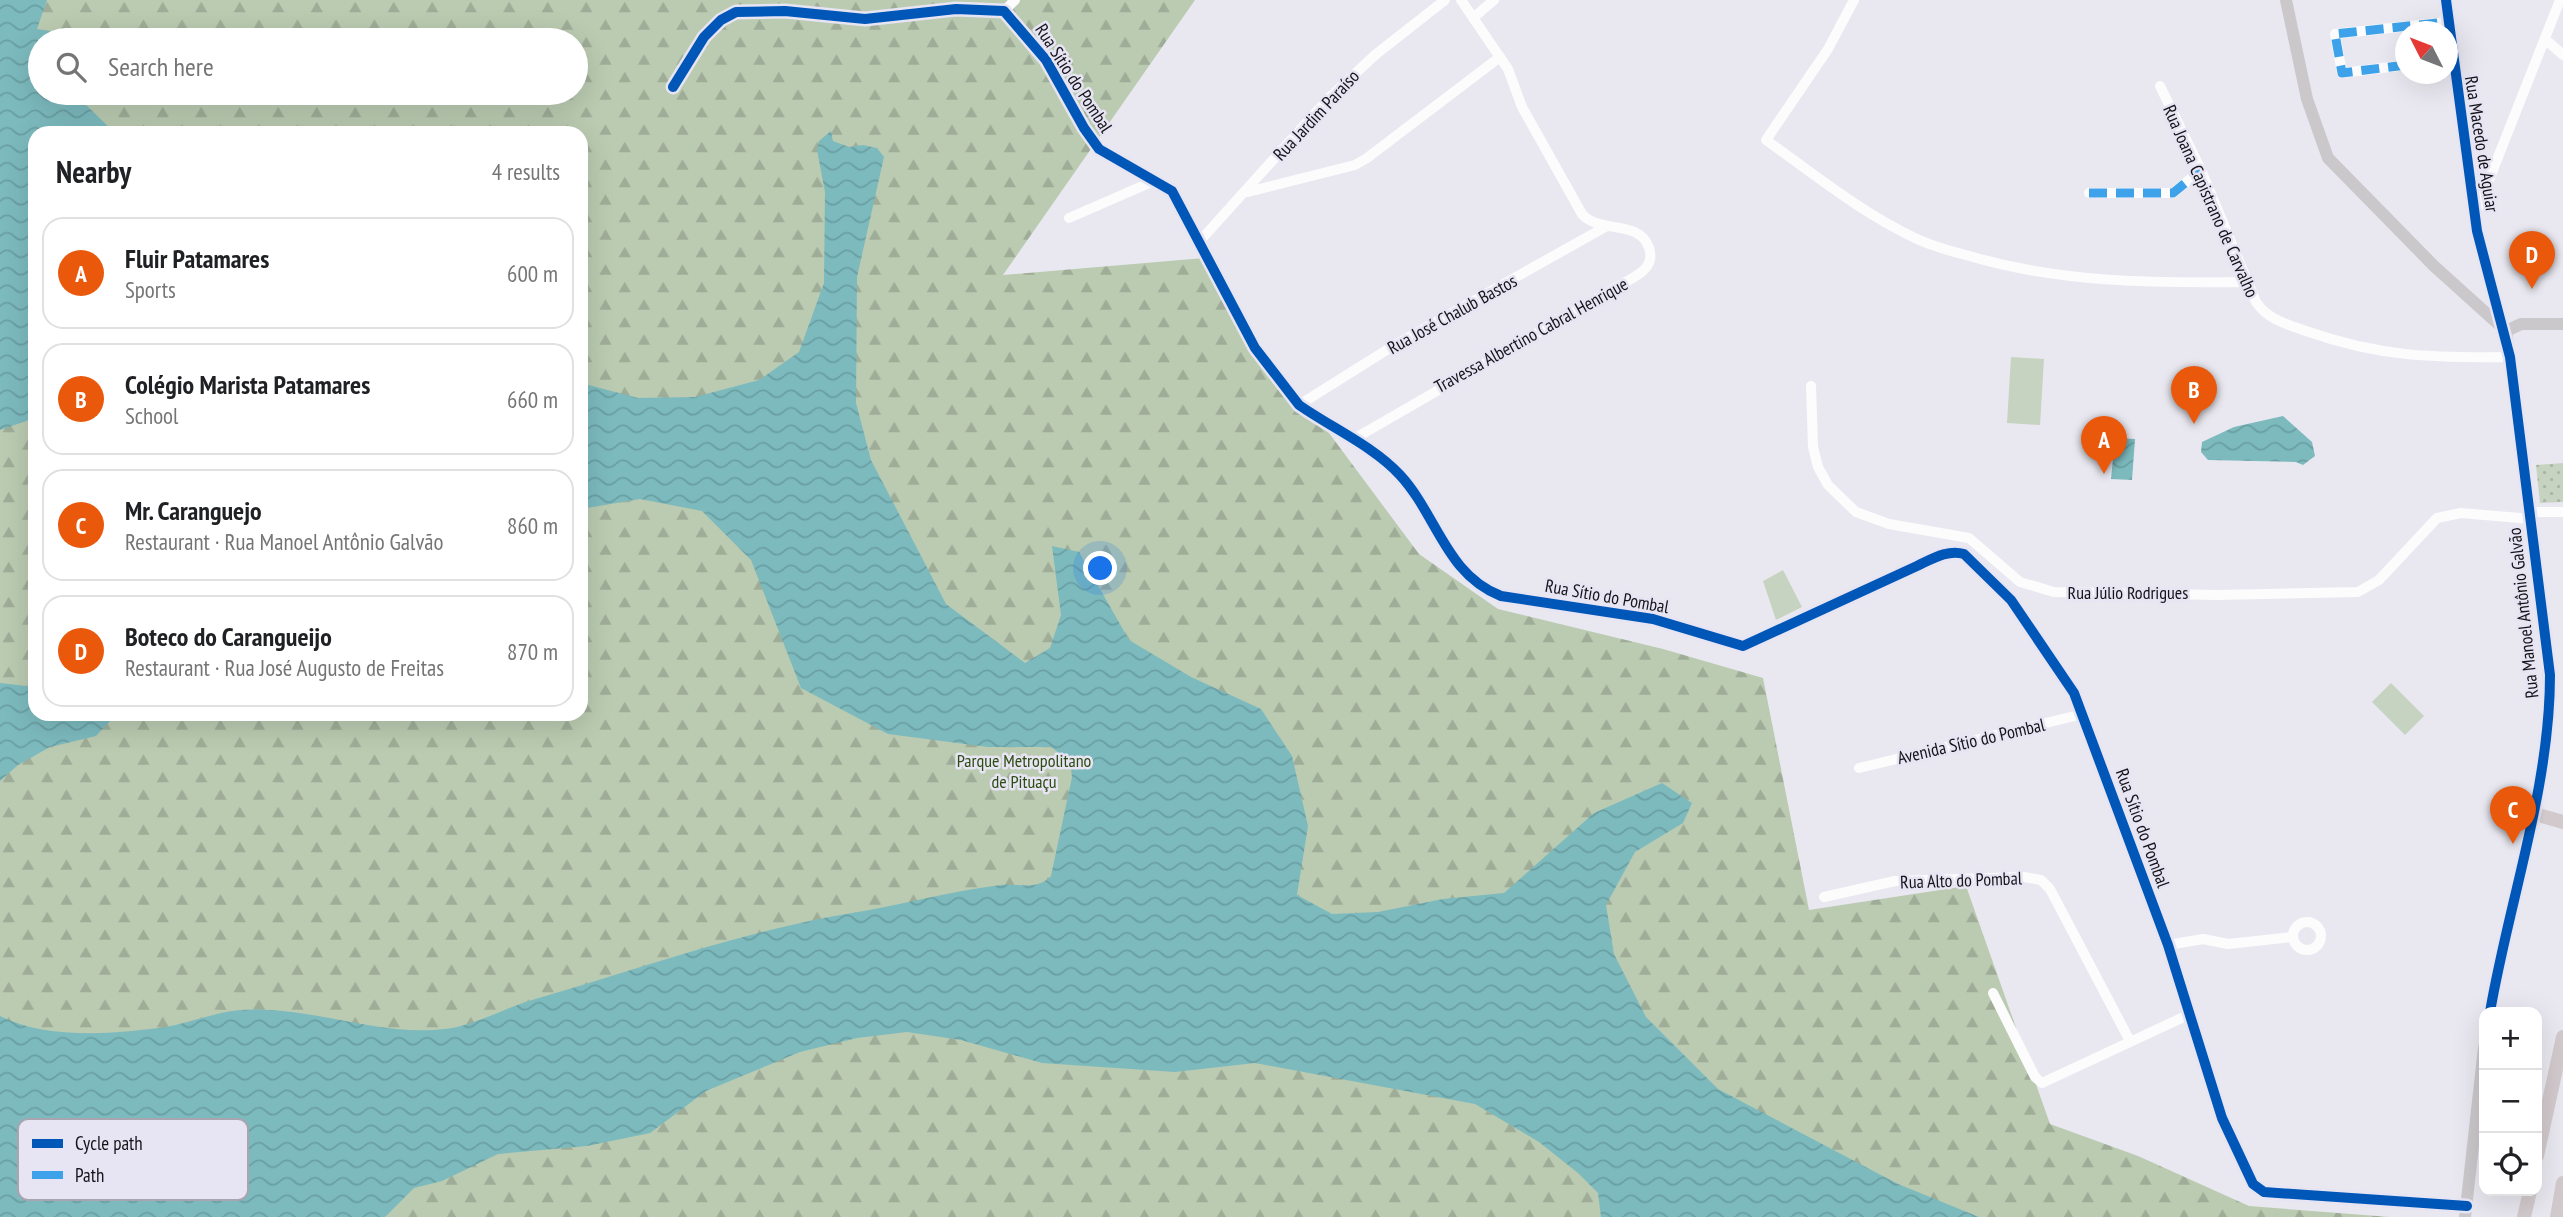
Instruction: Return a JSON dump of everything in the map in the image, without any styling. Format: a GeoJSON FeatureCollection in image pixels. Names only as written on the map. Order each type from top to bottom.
{"type":"FeatureCollection","features":[{"type":"Feature","properties":{"kind":"main road"},"geometry":{"type":"LineString","coordinates":[[2531,813],[2563,822]]}},
{"type":"Feature","properties":{"kind":"main road"},"geometry":{"type":"LineString","coordinates":[[2542,1133],[2563,1037]]}},
{"type":"Feature","properties":{"kind":"main road"},"geometry":{"type":"LineString","coordinates":[[2557,1217],[2563,1183]]}},
{"type":"Feature","properties":{"kind":"main road"},"geometry":{"type":"LineString","coordinates":[[2524,1217],[2529,1196]]}},
{"type":"Feature","properties":{"kind":"street"},"geometry":{"type":"LineString","coordinates":[[673,87],[704,37],[721,20],[736,12],[785,11],[865,19],[956,9],[1004,12],[1016,0]]}},
{"type":"Feature","properties":{"kind":"street","name":"Rua Jardim Paraíso"},"geometry":{"type":"LineString","coordinates":[[1199,242],[1345,82],[1445,0]]}},
{"type":"Feature","properties":{"kind":"street"},"geometry":{"type":"LineString","coordinates":[[1461,0],[1500,57],[1522,107],[1582,214],[1587,220],[1607,226]]}},
{"type":"Feature","properties":{"kind":"street"},"geometry":{"type":"LineString","coordinates":[[1473,18],[1494,0]]}},
{"type":"Feature","properties":{"kind":"street"},"geometry":{"type":"LineString","coordinates":[[1854,0],[1830,46],[1766,140],[1888,224],[1920,241],[1950,250],[2057,276],[2165,283],[2246,282]]}},
{"type":"Feature","properties":{"kind":"street"},"geometry":{"type":"LineString","coordinates":[[2286,0],[2306,99],[2328,158],[2434,266],[2506,331],[2521,324],[2563,324]]}},
{"type":"Feature","properties":{"kind":"street","name":"Rua Macedo de Aguiar"},"geometry":{"type":"LineString","coordinates":[[2446,0],[2446,21]]}},
{"type":"Feature","properties":{"kind":"street"},"geometry":{"type":"LineString","coordinates":[[2475,213],[2560,0]]}},
{"type":"Feature","properties":{"kind":"street","name":"Rua Sítio do Pombal"},"geometry":{"type":"LineString","coordinates":[[1004,12],[1029,37],[1046,60],[1084,128],[1099,149],[1172,191],[1255,348],[1299,405],[1381,458],[1401,476],[1461,571],[1487,591],[1501,596],[1653,619],[1734,646],[1755,643],[1945,554],[1956,551],[1965,554],[2000,586],[2067,679],[2083,714],[2168,945],[2188,1014],[2236,1150],[2253,1184],[2259,1191],[2466,1212]]}},
{"type":"Feature","properties":{"kind":"street"},"geometry":{"type":"LineString","coordinates":[[2395,28],[2336,34],[2342,73],[2395,66]]}},
{"type":"Feature","properties":{"kind":"street"},"geometry":{"type":"LineString","coordinates":[[2544,39],[2563,55]]}},
{"type":"Feature","properties":{"kind":"street"},"geometry":{"type":"LineString","coordinates":[[1244,194],[1265,186],[1355,165],[1500,57]]}},
{"type":"Feature","properties":{"kind":"street","name":"Rua Macedo de Aguiar"},"geometry":{"type":"LineString","coordinates":[[2454,84],[2481,247],[2506,331]]}},
{"type":"Feature","properties":{"kind":"street","name":"Rua Joana Capistrano de Carvalho"},"geometry":{"type":"LineString","coordinates":[[2160,86],[2201,170],[2246,282],[2256,302],[2269,316],[2371,351],[2409,357],[2510,357]]}},
{"type":"Feature","properties":{"kind":"street"},"geometry":{"type":"LineString","coordinates":[[2090,193],[2174,193],[2181,190],[2201,170]]}},
{"type":"Feature","properties":{"kind":"street"},"geometry":{"type":"LineString","coordinates":[[1069,218],[1154,181]]}},
{"type":"Feature","properties":{"kind":"street","name":"Rua José Chalub Bastos"},"geometry":{"type":"LineString","coordinates":[[1299,405],[1393,346],[1607,226]]}},
{"type":"Feature","properties":{"kind":"street","name":"Travessa Albertino Cabral Henrique"},"geometry":{"type":"LineString","coordinates":[[1352,440],[1645,271],[1651,254],[1648,244],[1633,231],[1607,226]]}},
{"type":"Feature","properties":{"kind":"street","name":"Rua Manoel Antônio Galvão"},"geometry":{"type":"LineString","coordinates":[[2491,1007],[2547,735],[2550,675],[2506,331]]}},
{"type":"Feature","properties":{"kind":"street","name":"Rua Júlio Rodrigues"},"geometry":{"type":"LineString","coordinates":[[1811,386],[1813,447],[1818,467],[1828,485],[1856,512],[1889,524],[1969,538],[2020,582],[2054,592],[2217,595],[2358,592],[2379,580],[2437,518],[2461,513],[2530,515]]}},
{"type":"Feature","properties":{"kind":"street","name":"Rua Manoel Antônio Galvão"},"geometry":{"type":"LineString","coordinates":[[2530,515],[2563,512]]}},
{"type":"Feature","properties":{"kind":"street","name":"Avenida Sítio do Pombal"},"geometry":{"type":"LineString","coordinates":[[1859,768],[2083,714]]}},
{"type":"Feature","properties":{"kind":"street","name":"Rua Alto do Pombal"},"geometry":{"type":"LineString","coordinates":[[1824,898],[1895,881],[2024,877],[2041,880],[2050,889],[2130,1041]]}},
{"type":"Feature","properties":{"kind":"street"},"geometry":{"type":"LineString","coordinates":[[2168,945],[2203,939],[2228,944],[2293,937]]}},
{"type":"Feature","properties":{"kind":"street"},"geometry":{"type":"LineString","coordinates":[[1993,993],[2035,1077],[2042,1083],[2188,1014]]}},
{"type":"Feature","properties":{"kind":"street"},"geometry":{"type":"LineString","coordinates":[[2466,1212],[2482,1070]]}},
{"type":"Feature","properties":{"kind":"green space","name":"Parque Metropolitano de Pituaçu"},"geometry":{"type":"Polygon","coordinates":[[[0,0],[1195,0],[1003,275],[1204,258],[1252,351],[1283,395],[1326,429],[1419,554],[1498,609],[1663,649],[1763,678],[1809,910],[1966,886],[2050,1124],[2138,1156],[2249,1206],[2390,1217],[0,1217],[0,0]]]}},
{"type":"Feature","properties":{"kind":"green space"},"geometry":{"type":"Polygon","coordinates":[[[2011,357],[2044,359],[2040,425],[2007,423],[2011,357]]]}},
{"type":"Feature","properties":{"kind":"green space"},"geometry":{"type":"Polygon","coordinates":[[[2563,463],[2563,502],[2540,503],[2536,465],[2563,463]]]}},
{"type":"Feature","properties":{"kind":"green space"},"geometry":{"type":"Polygon","coordinates":[[[1783,570],[1802,607],[1776,620],[1763,581],[1783,570]]]}},
{"type":"Feature","properties":{"kind":"green space"},"geometry":{"type":"Polygon","coordinates":[[[2391,683],[2424,716],[2405,735],[2372,702],[2391,683]]]}},
{"type":"Feature","properties":{"kind":"water"},"geometry":{"type":"Polygon","coordinates":[[[0,0],[47,0],[37,28],[28,28],[28,105],[86,105],[108,126],[28,126],[28,420],[0,430],[0,0]]]}},
{"type":"Feature","properties":{"kind":"water"},"geometry":{"type":"Polygon","coordinates":[[[831,131],[833,141],[849,147],[863,145],[877,148],[884,157],[857,277],[856,403],[871,460],[946,604],[1025,663],[1050,648],[1061,615],[1052,546],[1079,552],[1129,640],[1191,677],[1261,709],[1292,756],[1308,826],[1297,895],[1332,914],[1378,912],[1443,899],[1504,893],[1594,813],[1662,783],[1692,803],[1683,823],[1635,852],[1606,905],[1614,954],[1646,1017],[1718,1089],[1898,1184],[1979,1217],[1601,1217],[1598,1193],[1578,1173],[1539,1142],[1475,1104],[1255,1063],[1175,1072],[1042,1063],[961,1040],[907,1032],[857,1038],[800,1052],[706,1091],[650,1133],[587,1146],[498,1154],[442,1181],[414,1188],[385,1217],[0,1217],[0,1016],[39,1029],[82,1033],[166,1027],[240,1010],[291,1012],[395,1029],[445,1029],[467,1024],[532,1000],[767,931],[962,891],[1001,885],[1034,885],[1051,876],[1072,777],[1070,761],[1051,747],[988,747],[888,734],[801,688],[751,560],[702,511],[640,499],[588,508],[588,385],[638,398],[695,397],[759,380],[799,352],[824,283],[825,192],[817,150],[819,141],[831,131]]]}},
{"type":"Feature","properties":{"kind":"water"},"geometry":{"type":"Polygon","coordinates":[[[2283,416],[2312,442],[2315,456],[2303,465],[2296,462],[2208,460],[2201,452],[2202,442],[2234,427],[2283,416]]]}},
{"type":"Feature","properties":{"kind":"water"},"geometry":{"type":"Polygon","coordinates":[[[2115,438],[2135,439],[2132,480],[2111,479],[2115,438]]]}},
{"type":"Feature","properties":{"kind":"water"},"geometry":{"type":"Polygon","coordinates":[[[0,683],[28,686],[28,721],[110,721],[96,736],[50,747],[18,765],[0,781],[0,683]]]}},
{"type":"Feature","properties":{"kind":"marked path"},"geometry":{"type":"LineString","coordinates":[[2395,28],[2335,34],[2342,73],[2395,66]]}},
{"type":"Feature","properties":{"kind":"marked path"},"geometry":{"type":"LineString","coordinates":[[2089,193],[2173,193],[2201,170]]}},
{"type":"Feature","properties":{"kind":"cycle path"},"geometry":{"type":"LineString","coordinates":[[2446,0],[2477,231],[2510,357],[2550,675],[2548,717],[2536,802],[2491,1007]]}},
{"type":"Feature","properties":{"kind":"cycle path"},"geometry":{"type":"LineString","coordinates":[[673,87],[704,37],[721,20],[736,12],[785,11],[865,19],[956,9],[1004,11],[1046,60],[1084,128],[1099,149],[1172,191],[1255,348],[1299,405],[1365,446],[1400,475],[1467,574],[1501,596],[1653,619],[1743,646],[1934,558],[1952,553],[1964,554],[2011,600],[2074,693],[2168,945],[2222,1118],[2253,1184],[2264,1192],[2467,1206]]}},
{"type":"Feature","properties":{"kind":"place","name":"Boteco do Carangueijo"},"geometry":{"type":"Point","coordinates":[2532,289]}},
{"type":"Feature","properties":{"kind":"place","name":"Colégio Marista Patamares"},"geometry":{"type":"Point","coordinates":[2194,424]}},
{"type":"Feature","properties":{"kind":"place","name":"Fluir Patamares"},"geometry":{"type":"Point","coordinates":[2104,474]}},
{"type":"Feature","properties":{"kind":"place","name":"Mr. Caranguejo"},"geometry":{"type":"Point","coordinates":[2513,844]}}]}
